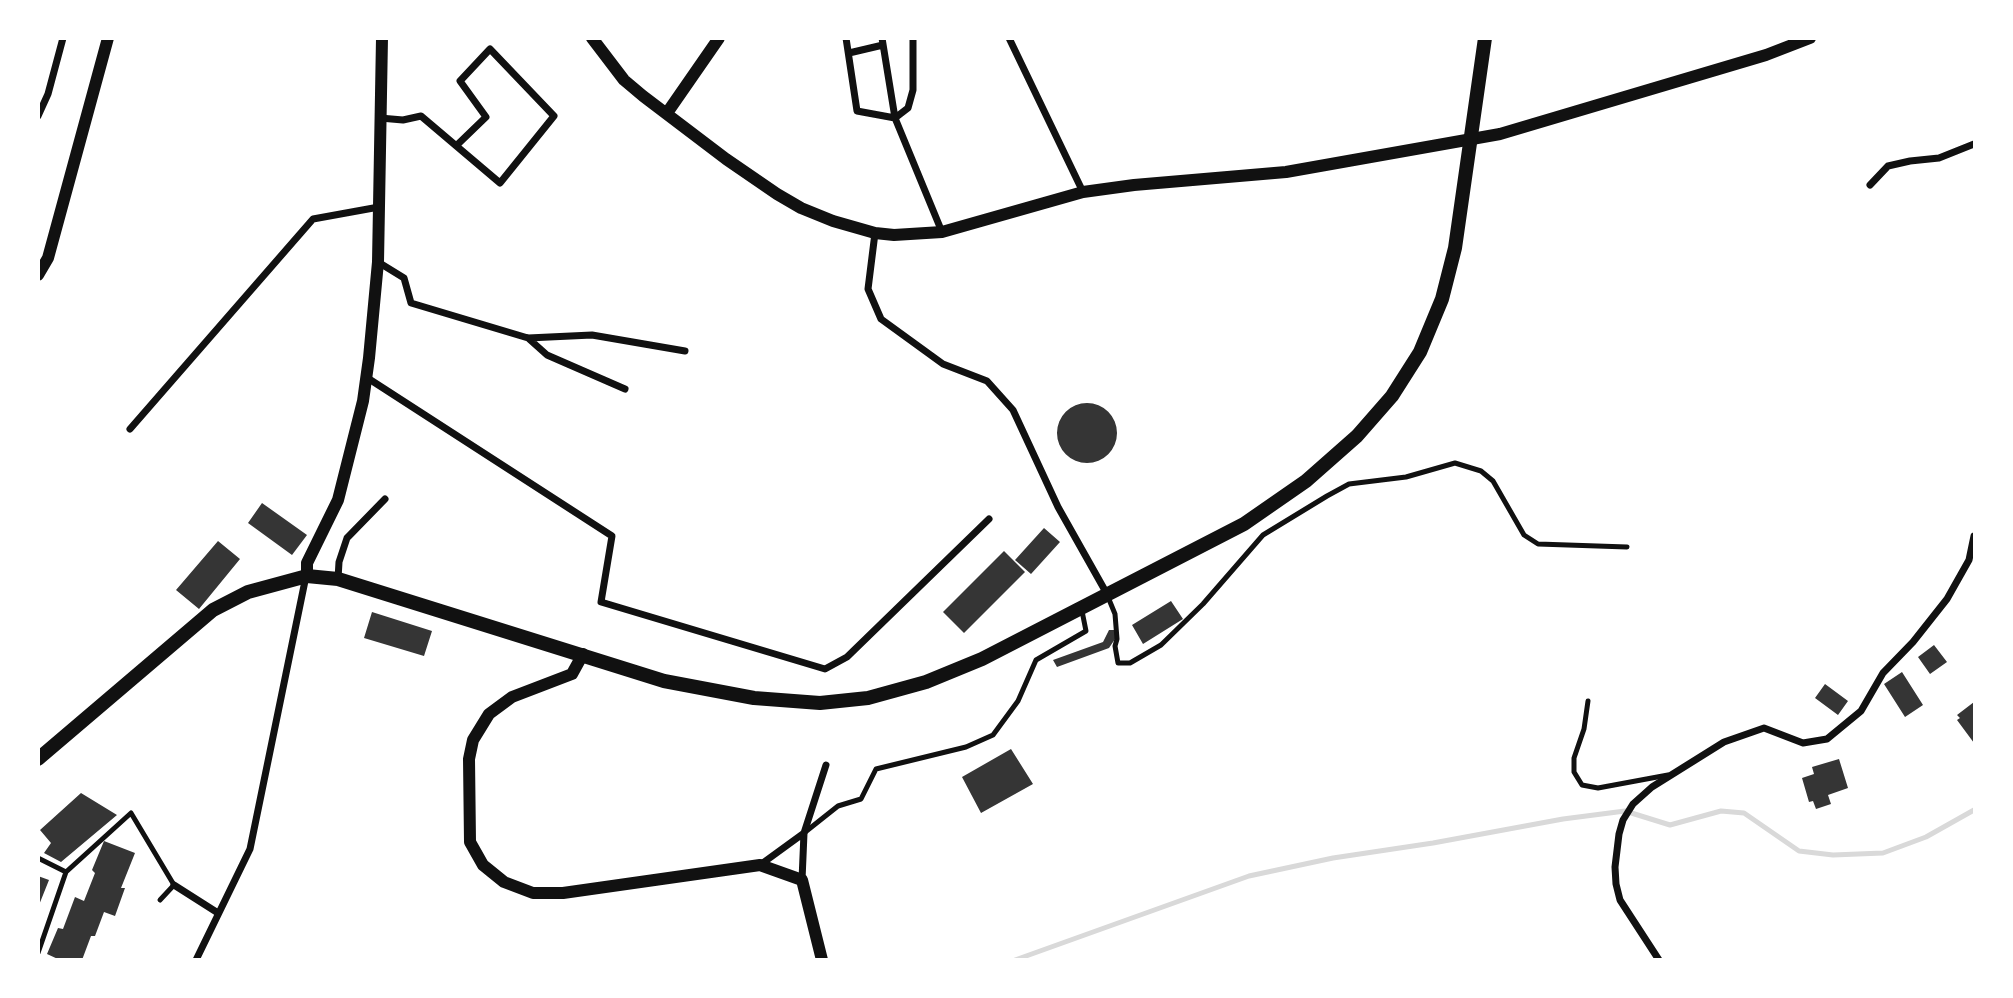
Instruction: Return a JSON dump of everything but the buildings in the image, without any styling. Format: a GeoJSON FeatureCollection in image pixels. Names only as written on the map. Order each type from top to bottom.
{"type":"FeatureCollection","features":[{"type":"Feature","properties":{"kind":"main road"},"geometry":{"type":"LineString","coordinates":[[38,759],[213,610],[248,592],[306,576],[338,579],[664,681],[754,698],[820,703],[868,698],[926,682],[982,659],[1244,524],[1306,481],[1357,436],[1392,396],[1420,352],[1443,299],[1455,248],[1485,38]]}},
{"type":"Feature","properties":{"kind":"street"},"geometry":{"type":"LineString","coordinates":[[38,116],[48,94],[64,38]]}},
{"type":"Feature","properties":{"kind":"street"},"geometry":{"type":"LineString","coordinates":[[38,275],[48,258],[108,38]]}},
{"type":"Feature","properties":{"kind":"street"},"geometry":{"type":"LineString","coordinates":[[196,960],[250,849],[306,589],[307,563],[338,500],[366,377],[378,262],[383,38]]}},
{"type":"Feature","properties":{"kind":"street"},"geometry":{"type":"LineString","coordinates":[[592,38],[624,80],[643,96],[726,159],[801,208],[875,233],[906,234],[942,232],[1083,192],[1286,172],[1500,134],[1766,55],[1806,39]]}},
{"type":"Feature","properties":{"kind":"street"},"geometry":{"type":"LineString","coordinates":[[667,113],[719,38]]}},
{"type":"Feature","properties":{"kind":"street"},"geometry":{"type":"LineString","coordinates":[[846,38],[857,111],[895,118]]}},
{"type":"Feature","properties":{"kind":"street"},"geometry":{"type":"LineString","coordinates":[[895,118],[908,107],[913,90],[913,38]]}},
{"type":"Feature","properties":{"kind":"street"},"geometry":{"type":"LineString","coordinates":[[1009,38],[1083,192]]}},
{"type":"Feature","properties":{"kind":"street"},"geometry":{"type":"LineString","coordinates":[[849,53],[882,42],[895,118],[942,232]]}},
{"type":"Feature","properties":{"kind":"street"},"geometry":{"type":"LineString","coordinates":[[380,118],[403,120],[421,116],[500,183],[554,116],[490,49],[460,81],[486,117],[457,145]]}},
{"type":"Feature","properties":{"kind":"street"},"geometry":{"type":"LineString","coordinates":[[38,94],[48,94]]}},
{"type":"Feature","properties":{"kind":"street"},"geometry":{"type":"LineString","coordinates":[[1870,185],[1888,166],[1939,158],[1975,144]]}},
{"type":"Feature","properties":{"kind":"street"},"geometry":{"type":"LineString","coordinates":[[130,429],[313,219],[379,207]]}},
{"type":"Feature","properties":{"kind":"street"},"geometry":{"type":"LineString","coordinates":[[875,233],[868,289],[881,319],[943,364],[987,381],[1013,410],[1058,507],[1107,594]]}},
{"type":"Feature","properties":{"kind":"street"},"geometry":{"type":"LineString","coordinates":[[378,262],[404,278],[411,303],[528,338],[592,335],[685,351]]}},
{"type":"Feature","properties":{"kind":"street"},"geometry":{"type":"LineString","coordinates":[[528,338],[547,355],[625,389]]}},
{"type":"Feature","properties":{"kind":"street"},"geometry":{"type":"LineString","coordinates":[[366,377],[612,536],[601,602],[825,669],[848,657],[989,519]]}},
{"type":"Feature","properties":{"kind":"street"},"geometry":{"type":"LineString","coordinates":[[338,579],[339,562],[347,538],[385,499]]}},
{"type":"Feature","properties":{"kind":"street"},"geometry":{"type":"LineString","coordinates":[[1659,960],[1620,900],[1616,884],[1616,849],[1623,820],[1633,804],[1652,787],[1724,742],[1764,728],[1803,743],[1827,739],[1860,711],[1883,673],[1913,642],[1947,598],[1969,560],[1975,536]]}},
{"type":"Feature","properties":{"kind":"street"},"geometry":{"type":"LineString","coordinates":[[583,654],[572,674],[512,697],[489,714],[473,740],[469,759],[470,842],[483,865],[504,882],[533,893],[553,893],[760,865],[802,880]]}},
{"type":"Feature","properties":{"kind":"street"},"geometry":{"type":"LineString","coordinates":[[822,960],[802,880],[804,833],[826,765]]}},
{"type":"Feature","properties":{"kind":"street"},"geometry":{"type":"LineString","coordinates":[[760,865],[804,833]]}},
{"type":"Feature","properties":{"kind":"street"},"geometry":{"type":"LineString","coordinates":[[174,885],[218,913]]}},
{"type":"Feature","properties":{"kind":"lane"},"geometry":{"type":"LineString","coordinates":[[1107,594],[1115,614],[1118,663],[1130,663],[1161,645],[1203,604],[1263,535],[1349,484],[1406,477],[1455,463],[1481,471],[1493,481],[1524,536],[1538,544],[1627,547]]}},
{"type":"Feature","properties":{"kind":"lane"},"geometry":{"type":"LineString","coordinates":[[804,833],[838,806],[861,799],[876,769],[966,747],[993,735],[1018,701],[1037,660],[1086,631],[1081,608]]}},
{"type":"Feature","properties":{"kind":"lane"},"geometry":{"type":"LineString","coordinates":[[1588,701],[1584,729],[1574,758],[1574,772],[1582,785],[1598,788],[1671,775]]}},
{"type":"Feature","properties":{"kind":"lane"},"geometry":{"type":"LineString","coordinates":[[38,953],[66,872],[131,813],[174,885],[160,901]]}},
{"type":"Feature","properties":{"kind":"lane"},"geometry":{"type":"LineString","coordinates":[[38,858],[66,872]]}},
{"type":"Feature","properties":{"kind":"waterway"},"geometry":{"type":"LineString","coordinates":[[1015,960],[1249,876],[1333,858],[1563,819],[1625,811],[1670,825],[1721,811],[1744,813],[1799,851],[1833,855],[1883,853],[1926,837],[1974,810]]}}]}
